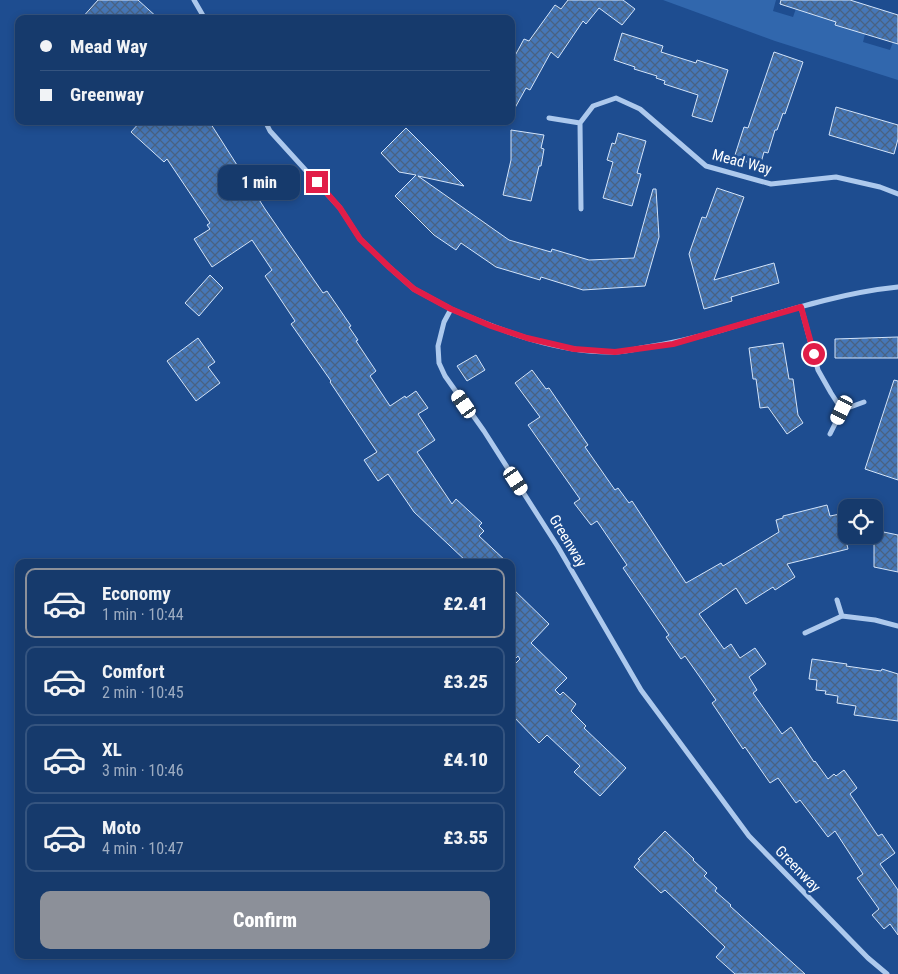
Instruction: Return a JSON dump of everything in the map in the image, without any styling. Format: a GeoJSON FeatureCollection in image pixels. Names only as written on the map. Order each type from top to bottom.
{"type":"FeatureCollection","features":[{"type":"Feature","properties":{"kind":"street"},"geometry":{"type":"LineString","coordinates":[[194,0],[202,15]]}},
{"type":"Feature","properties":{"kind":"street","name":"Mead Way"},"geometry":{"type":"LineString","coordinates":[[580,123],[593,106],[616,98],[640,108],[706,166],[771,184],[836,177],[880,187],[898,194]]}},
{"type":"Feature","properties":{"kind":"street"},"geometry":{"type":"LineString","coordinates":[[549,118],[580,123],[581,209]]}},
{"type":"Feature","properties":{"kind":"street"},"geometry":{"type":"LineString","coordinates":[[267,125],[270,131],[340,208],[360,239],[414,289],[451,309],[491,326],[527,338],[574,349],[615,352],[673,344],[866,290],[898,287]]}},
{"type":"Feature","properties":{"kind":"street"},"geometry":{"type":"LineString","coordinates":[[801,307],[818,370],[830,393],[842,410]]}},
{"type":"Feature","properties":{"kind":"street","name":"Greenway"},"geometry":{"type":"LineString","coordinates":[[451,309],[444,322],[438,346],[439,363],[445,376],[484,432],[558,548],[641,690],[749,836],[868,958],[887,974]]}},
{"type":"Feature","properties":{"kind":"street"},"geometry":{"type":"LineString","coordinates":[[830,434],[842,410],[864,402]]}},
{"type":"Feature","properties":{"kind":"street"},"geometry":{"type":"LineString","coordinates":[[837,600],[842,616]]}},
{"type":"Feature","properties":{"kind":"street"},"geometry":{"type":"LineString","coordinates":[[806,633],[842,616],[875,620],[898,626]]}},
{"type":"Feature","properties":{"kind":"shaded area"},"geometry":{"type":"Polygon","coordinates":[[[663,0],[776,0],[773,11],[793,17],[799,0],[803,0],[800,10],[828,19],[834,0],[865,34],[863,42],[890,50],[893,42],[898,44],[898,80],[775,41],[663,0]]]}},
{"type":"Feature","properties":{"kind":"building"},"geometry":{"type":"Polygon","coordinates":[[[98,0],[138,0],[155,15],[85,15],[98,0]]]}},
{"type":"Feature","properties":{"kind":"building"},"geometry":{"type":"Polygon","coordinates":[[[568,0],[623,0],[635,9],[622,25],[599,8],[586,24],[583,21],[558,58],[551,52],[530,90],[526,88],[515,108],[515,56],[524,39],[529,41],[555,5],[561,9],[568,0]]]}},
{"type":"Feature","properties":{"kind":"building"},"geometry":{"type":"Polygon","coordinates":[[[781,0],[850,0],[898,15],[898,44],[835,25],[836,22],[780,4],[781,0]]]}},
{"type":"Feature","properties":{"kind":"building"},"geometry":{"type":"Polygon","coordinates":[[[622,33],[663,46],[661,52],[696,63],[697,60],[728,70],[712,122],[692,116],[698,95],[664,84],[665,81],[656,78],[657,76],[614,60],[622,33]]]}},
{"type":"Feature","properties":{"kind":"building"},"geometry":{"type":"Polygon","coordinates":[[[774,52],[803,62],[785,114],[783,113],[777,130],[775,130],[768,153],[764,152],[760,166],[734,158],[744,127],[748,128],[774,52]]]}},
{"type":"Feature","properties":{"kind":"building"},"geometry":{"type":"Polygon","coordinates":[[[836,107],[898,125],[898,139],[894,154],[829,135],[836,107]]]}},
{"type":"Feature","properties":{"kind":"building"},"geometry":{"type":"Polygon","coordinates":[[[137,125],[212,125],[265,209],[323,293],[327,291],[351,326],[349,327],[358,340],[356,341],[376,371],[370,376],[390,406],[416,391],[428,408],[418,414],[435,440],[417,452],[452,504],[456,499],[482,523],[479,526],[484,531],[479,536],[504,559],[464,559],[414,512],[388,474],[378,481],[364,460],[377,452],[291,324],[295,321],[265,276],[272,270],[252,240],[212,267],[194,239],[210,229],[207,225],[210,223],[167,159],[164,162],[131,132],[137,125]]]}},
{"type":"Feature","properties":{"kind":"building"},"geometry":{"type":"Polygon","coordinates":[[[406,128],[464,186],[418,176],[509,240],[551,252],[552,249],[589,260],[634,258],[653,189],[656,189],[659,237],[645,286],[583,290],[541,277],[540,280],[496,267],[461,243],[456,250],[434,235],[395,196],[416,175],[399,172],[381,153],[406,128]]]}},
{"type":"Feature","properties":{"kind":"building"},"geometry":{"type":"Polygon","coordinates":[[[511,130],[544,135],[541,148],[544,149],[541,166],[539,166],[531,201],[503,195],[511,160],[511,130]]]}},
{"type":"Feature","properties":{"kind":"building"},"geometry":{"type":"Polygon","coordinates":[[[618,133],[646,141],[637,173],[641,174],[632,206],[603,198],[613,162],[607,160],[612,143],[615,144],[618,133]]]}},
{"type":"Feature","properties":{"kind":"building"},"geometry":{"type":"Polygon","coordinates":[[[717,188],[744,197],[714,280],[774,263],[779,283],[731,297],[732,301],[704,309],[689,254],[702,217],[706,218],[717,188]]]}},
{"type":"Feature","properties":{"kind":"building"},"geometry":{"type":"Polygon","coordinates":[[[210,275],[223,288],[199,316],[185,303],[210,275]]]}},
{"type":"Feature","properties":{"kind":"building"},"geometry":{"type":"Polygon","coordinates":[[[898,337],[898,358],[835,358],[835,339],[898,337]]]}},
{"type":"Feature","properties":{"kind":"building"},"geometry":{"type":"Polygon","coordinates":[[[198,338],[215,362],[208,367],[220,383],[196,401],[167,361],[198,338]]]}},
{"type":"Feature","properties":{"kind":"building"},"geometry":{"type":"Polygon","coordinates":[[[783,343],[789,379],[793,379],[798,415],[803,423],[787,434],[768,407],[760,408],[756,379],[753,379],[749,348],[783,343]]]}},
{"type":"Feature","properties":{"kind":"building"},"geometry":{"type":"Polygon","coordinates":[[[476,355],[485,370],[467,381],[457,366],[476,355]]]}},
{"type":"Feature","properties":{"kind":"building"},"geometry":{"type":"Polygon","coordinates":[[[532,370],[546,389],[549,388],[588,445],[585,447],[615,490],[618,488],[629,503],[632,501],[686,583],[721,563],[723,566],[779,532],[776,520],[783,518],[783,516],[827,505],[830,516],[838,514],[838,544],[847,544],[848,549],[787,564],[795,577],[775,590],[773,587],[746,604],[736,588],[699,614],[724,649],[731,644],[740,658],[755,648],[766,664],[749,677],[757,690],[753,693],[782,734],[791,727],[814,762],[828,779],[844,770],[857,788],[850,794],[878,836],[882,834],[895,853],[880,864],[898,890],[898,935],[890,924],[884,929],[872,915],[879,909],[857,878],[863,874],[835,831],[828,837],[800,800],[796,803],[778,778],[770,783],[745,747],[743,749],[712,703],[716,700],[685,656],[681,659],[666,637],[669,635],[623,568],[627,565],[597,521],[591,525],[574,503],[580,499],[528,425],[540,417],[515,383],[532,370]]]}},
{"type":"Feature","properties":{"kind":"building"},"geometry":{"type":"Polygon","coordinates":[[[894,380],[898,381],[898,480],[865,469],[894,380]]]}},
{"type":"Feature","properties":{"kind":"building"},"geometry":{"type":"Polygon","coordinates":[[[883,532],[898,535],[898,572],[874,567],[874,544],[883,544],[883,532]]]}},
{"type":"Feature","properties":{"kind":"building"},"geometry":{"type":"Polygon","coordinates":[[[515,591],[549,624],[531,643],[567,678],[555,690],[560,695],[563,692],[576,704],[571,711],[586,726],[584,728],[626,768],[600,796],[574,772],[580,766],[547,735],[539,743],[515,718],[515,664],[520,659],[518,656],[515,659],[515,591]]]}},
{"type":"Feature","properties":{"kind":"building"},"geometry":{"type":"Polygon","coordinates":[[[812,659],[881,671],[882,669],[898,674],[898,721],[854,715],[856,706],[837,703],[838,696],[825,694],[826,691],[816,690],[817,680],[809,679],[812,659]]]}},
{"type":"Feature","properties":{"kind":"building"},"geometry":{"type":"Polygon","coordinates":[[[665,831],[707,873],[704,876],[717,888],[715,891],[805,974],[735,974],[716,957],[725,947],[665,890],[661,893],[634,867],[640,860],[638,859],[665,831]]]}},
{"type":"Feature","properties":{"kind":"route"},"geometry":{"type":"LineString","coordinates":[[317,182],[340,208],[360,239],[414,289],[451,309],[491,326],[527,338],[574,349],[615,352],[673,344],[801,307],[814,354]]}}]}
